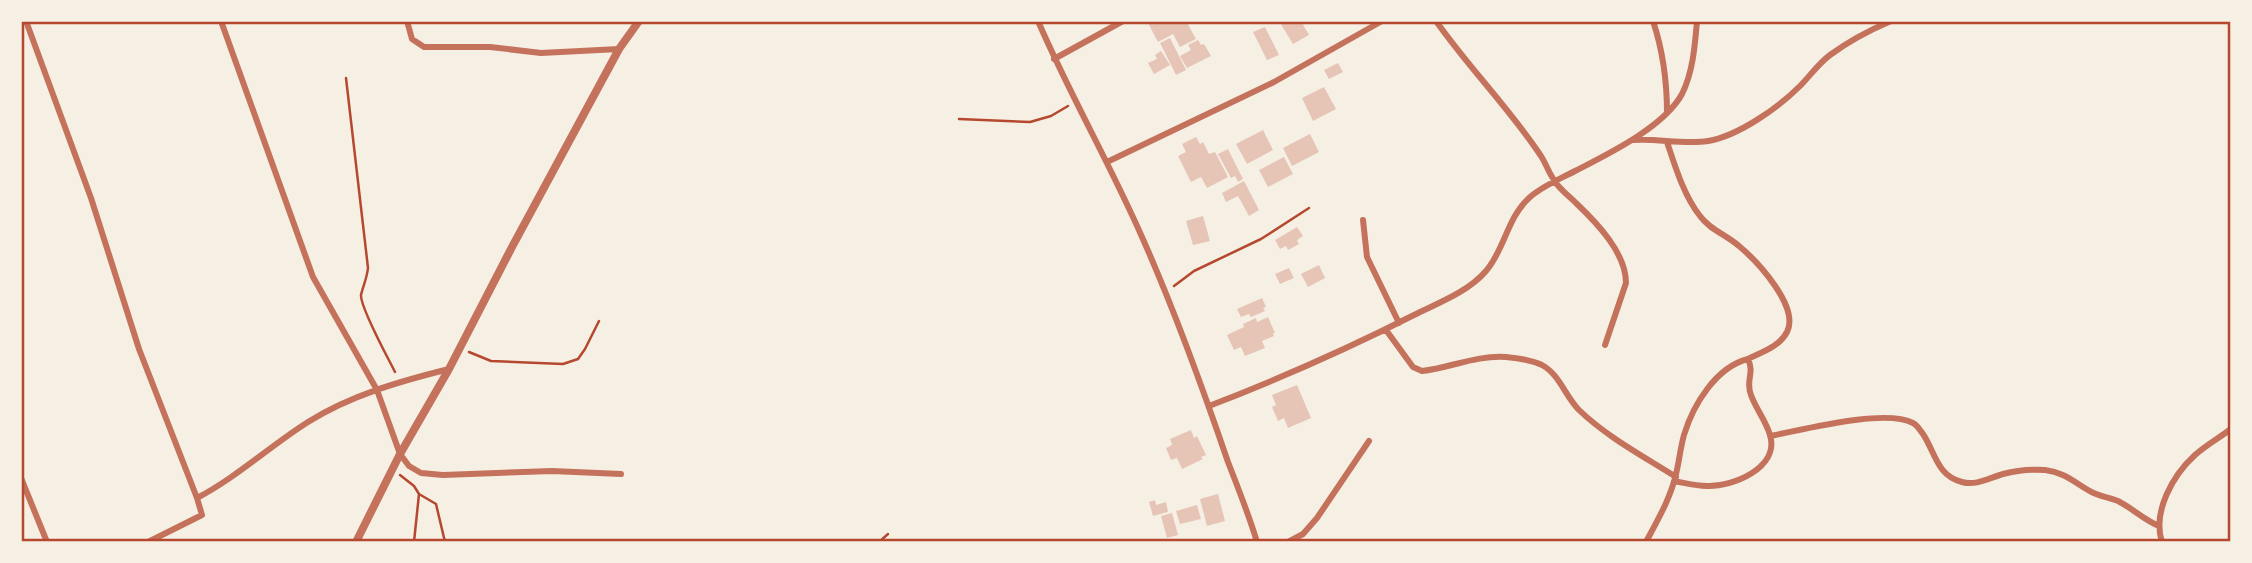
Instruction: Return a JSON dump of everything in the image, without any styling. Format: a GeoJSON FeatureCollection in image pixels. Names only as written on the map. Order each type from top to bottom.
{"type":"FeatureCollection","features":[{"type":"Feature","properties":{"kind":"street"},"geometry":{"type":"LineString","coordinates":[[26,21],[91,198],[139,349],[202,515],[148,542]]}},
{"type":"Feature","properties":{"kind":"street"},"geometry":{"type":"LineString","coordinates":[[221,21],[313,276],[377,390],[400,454],[409,466],[421,473],[443,475],[552,471],[621,474]]}},
{"type":"Feature","properties":{"kind":"street"},"geometry":{"type":"LineString","coordinates":[[407,21],[412,39],[424,47],[490,47],[541,53],[619,49]]}},
{"type":"Feature","properties":{"kind":"street"},"geometry":{"type":"LineString","coordinates":[[356,542],[400,454],[460,349],[619,49],[639,21]]}},
{"type":"Feature","properties":{"kind":"street"},"geometry":{"type":"LineString","coordinates":[[1038,21],[1075,102],[1107,162],[1165,292],[1257,542]]}},
{"type":"Feature","properties":{"kind":"street"},"geometry":{"type":"LineString","coordinates":[[1054,58],[1123,21]]}},
{"type":"Feature","properties":{"kind":"street"},"geometry":{"type":"LineString","coordinates":[[1107,162],[1274,82],[1382,21]]}},
{"type":"Feature","properties":{"kind":"street"},"geometry":{"type":"LineString","coordinates":[[1436,21],[1527,137],[1555,181],[1598,226],[1624,267],[1626,283],[1605,345]]}},
{"type":"Feature","properties":{"kind":"street"},"geometry":{"type":"LineString","coordinates":[[1653,21],[1667,85],[1667,113]]}},
{"type":"Feature","properties":{"kind":"street"},"geometry":{"type":"LineString","coordinates":[[1209,406],[1386,330],[1450,298],[1486,271],[1518,209],[1529,198],[1631,140],[1667,113],[1681,96],[1688,79],[1698,21]]}},
{"type":"Feature","properties":{"kind":"street"},"geometry":{"type":"LineString","coordinates":[[1631,140],[1708,141],[1740,130],[1782,101],[1828,57],[1848,43],[1891,21]]}},
{"type":"Feature","properties":{"kind":"street"},"geometry":{"type":"LineString","coordinates":[[1646,542],[1663,512],[1675,479],[1684,434],[1696,407],[1724,369],[1767,350],[1783,338],[1790,325],[1785,303],[1775,286],[1743,249],[1702,219],[1689,197],[1667,142]]}},
{"type":"Feature","properties":{"kind":"street"},"geometry":{"type":"LineString","coordinates":[[1363,220],[1367,257],[1399,323]]}},
{"type":"Feature","properties":{"kind":"street"},"geometry":{"type":"LineString","coordinates":[[1386,330],[1413,367],[1422,371],[1482,357],[1529,360],[1542,365],[1552,372],[1578,409],[1638,455],[1675,479],[1706,486],[1740,480],[1759,468],[1769,454],[1770,436],[1749,391],[1752,368],[1748,359]]}},
{"type":"Feature","properties":{"kind":"street"},"geometry":{"type":"LineString","coordinates":[[197,498],[223,484],[309,422],[342,404],[399,382],[449,369]]}},
{"type":"Feature","properties":{"kind":"street"},"geometry":{"type":"LineString","coordinates":[[1770,436],[1855,421],[1885,418],[1906,420],[1922,432],[1940,467],[1951,478],[1975,483],[2028,470],[2058,473],[2072,478],[2088,491],[2122,503],[2159,526]]}},
{"type":"Feature","properties":{"kind":"street"},"geometry":{"type":"LineString","coordinates":[[2162,542],[2159,526],[2164,502],[2187,464],[2208,444],[2231,429]]}},
{"type":"Feature","properties":{"kind":"street"},"geometry":{"type":"LineString","coordinates":[[1288,542],[1303,534],[1317,518],[1369,441]]}},
{"type":"Feature","properties":{"kind":"street"},"geometry":{"type":"LineString","coordinates":[[21,478],[47,542]]}},
{"type":"Feature","properties":{"kind":"path"},"geometry":{"type":"LineString","coordinates":[[346,78],[368,268],[368,278],[361,296],[363,309],[399,382]]}},
{"type":"Feature","properties":{"kind":"path"},"geometry":{"type":"LineString","coordinates":[[959,119],[1030,122],[1051,116],[1075,102]]}},
{"type":"Feature","properties":{"kind":"path"},"geometry":{"type":"LineString","coordinates":[[1165,292],[1194,271],[1261,239],[1308,208]]}},
{"type":"Feature","properties":{"kind":"path"},"geometry":{"type":"LineString","coordinates":[[460,349],[491,361],[563,364],[578,359],[599,321]]}},
{"type":"Feature","properties":{"kind":"path"},"geometry":{"type":"LineString","coordinates":[[392,469],[414,486],[419,494],[436,504],[444,542]]}},
{"type":"Feature","properties":{"kind":"path"},"geometry":{"type":"LineString","coordinates":[[414,542],[419,494]]}},
{"type":"Feature","properties":{"kind":"path"},"geometry":{"type":"LineString","coordinates":[[879,542],[888,534]]}},
{"type":"Feature","properties":{"kind":"building"},"geometry":{"type":"Polygon","coordinates":[[[1186,21],[1196,39],[1180,47],[1173,34],[1158,42],[1148,23],[1186,21]]]}},
{"type":"Feature","properties":{"kind":"building"},"geometry":{"type":"Polygon","coordinates":[[[1279,21],[1301,21],[1309,35],[1293,44],[1279,21]]]}},
{"type":"Feature","properties":{"kind":"building"},"geometry":{"type":"Polygon","coordinates":[[[1265,27],[1279,55],[1267,60],[1253,32],[1265,27]]]}},
{"type":"Feature","properties":{"kind":"building"},"geometry":{"type":"Polygon","coordinates":[[[1170,38],[1186,70],[1176,75],[1160,43],[1170,38]]]}},
{"type":"Feature","properties":{"kind":"building"},"geometry":{"type":"Polygon","coordinates":[[[1198,40],[1201,45],[1204,44],[1211,56],[1187,68],[1180,56],[1191,50],[1188,45],[1198,40]]]}},
{"type":"Feature","properties":{"kind":"building"},"geometry":{"type":"Polygon","coordinates":[[[1161,51],[1170,65],[1154,74],[1148,63],[1157,59],[1155,55],[1161,51]]]}},
{"type":"Feature","properties":{"kind":"building"},"geometry":{"type":"Polygon","coordinates":[[[1338,63],[1343,72],[1329,79],[1324,70],[1338,63]]]}},
{"type":"Feature","properties":{"kind":"building"},"geometry":{"type":"Polygon","coordinates":[[[1324,87],[1336,109],[1313,121],[1302,98],[1324,87]]]}},
{"type":"Feature","properties":{"kind":"building"},"geometry":{"type":"Polygon","coordinates":[[[1263,130],[1273,150],[1247,164],[1236,144],[1263,130]]]}},
{"type":"Feature","properties":{"kind":"building"},"geometry":{"type":"Polygon","coordinates":[[[1310,134],[1319,152],[1292,166],[1283,148],[1310,134]]]}},
{"type":"Feature","properties":{"kind":"building"},"geometry":{"type":"Polygon","coordinates":[[[1196,137],[1200,144],[1203,142],[1209,154],[1215,152],[1228,177],[1207,188],[1201,177],[1191,182],[1178,156],[1186,152],[1182,144],[1196,137]]]}},
{"type":"Feature","properties":{"kind":"building"},"geometry":{"type":"Polygon","coordinates":[[[1228,149],[1243,179],[1238,182],[1235,176],[1231,178],[1218,154],[1228,149]]]}},
{"type":"Feature","properties":{"kind":"building"},"geometry":{"type":"Polygon","coordinates":[[[1284,157],[1293,174],[1268,187],[1259,170],[1284,157]]]}},
{"type":"Feature","properties":{"kind":"building"},"geometry":{"type":"Polygon","coordinates":[[[1244,181],[1259,210],[1249,216],[1238,196],[1226,202],[1222,193],[1244,181]]]}},
{"type":"Feature","properties":{"kind":"building"},"geometry":{"type":"Polygon","coordinates":[[[1203,216],[1210,241],[1193,245],[1186,221],[1203,216]]]}},
{"type":"Feature","properties":{"kind":"building"},"geometry":{"type":"Polygon","coordinates":[[[1297,227],[1303,236],[1297,240],[1299,244],[1288,250],[1286,246],[1280,249],[1275,240],[1297,227]]]}},
{"type":"Feature","properties":{"kind":"building"},"geometry":{"type":"Polygon","coordinates":[[[1319,265],[1325,278],[1308,287],[1301,274],[1319,265]]]}},
{"type":"Feature","properties":{"kind":"building"},"geometry":{"type":"Polygon","coordinates":[[[1289,268],[1294,278],[1280,284],[1275,274],[1289,268]]]}},
{"type":"Feature","properties":{"kind":"building"},"geometry":{"type":"Polygon","coordinates":[[[1262,298],[1265,311],[1251,317],[1249,314],[1241,317],[1237,309],[1262,298]]]}},
{"type":"Feature","properties":{"kind":"building"},"geometry":{"type":"Polygon","coordinates":[[[1268,317],[1275,333],[1262,341],[1265,348],[1245,356],[1241,347],[1234,350],[1227,335],[1256,318],[1257,322],[1268,317]]]}},
{"type":"Feature","properties":{"kind":"building"},"geometry":{"type":"Polygon","coordinates":[[[1297,385],[1311,418],[1288,428],[1284,418],[1278,421],[1272,407],[1276,405],[1272,395],[1297,385]]]}},
{"type":"Feature","properties":{"kind":"building"},"geometry":{"type":"Polygon","coordinates":[[[1191,430],[1206,455],[1182,469],[1177,458],[1171,460],[1166,448],[1172,445],[1170,439],[1191,430]]]}},
{"type":"Feature","properties":{"kind":"building"},"geometry":{"type":"Polygon","coordinates":[[[1218,494],[1225,521],[1207,526],[1200,499],[1218,494]]]}},
{"type":"Feature","properties":{"kind":"building"},"geometry":{"type":"Polygon","coordinates":[[[1155,500],[1156,505],[1166,502],[1168,512],[1153,516],[1149,502],[1155,500]]]}},
{"type":"Feature","properties":{"kind":"building"},"geometry":{"type":"Polygon","coordinates":[[[1197,505],[1201,519],[1180,524],[1176,511],[1197,505]]]}},
{"type":"Feature","properties":{"kind":"building"},"geometry":{"type":"Polygon","coordinates":[[[1172,513],[1178,535],[1167,538],[1161,516],[1172,513]]]}}]}
